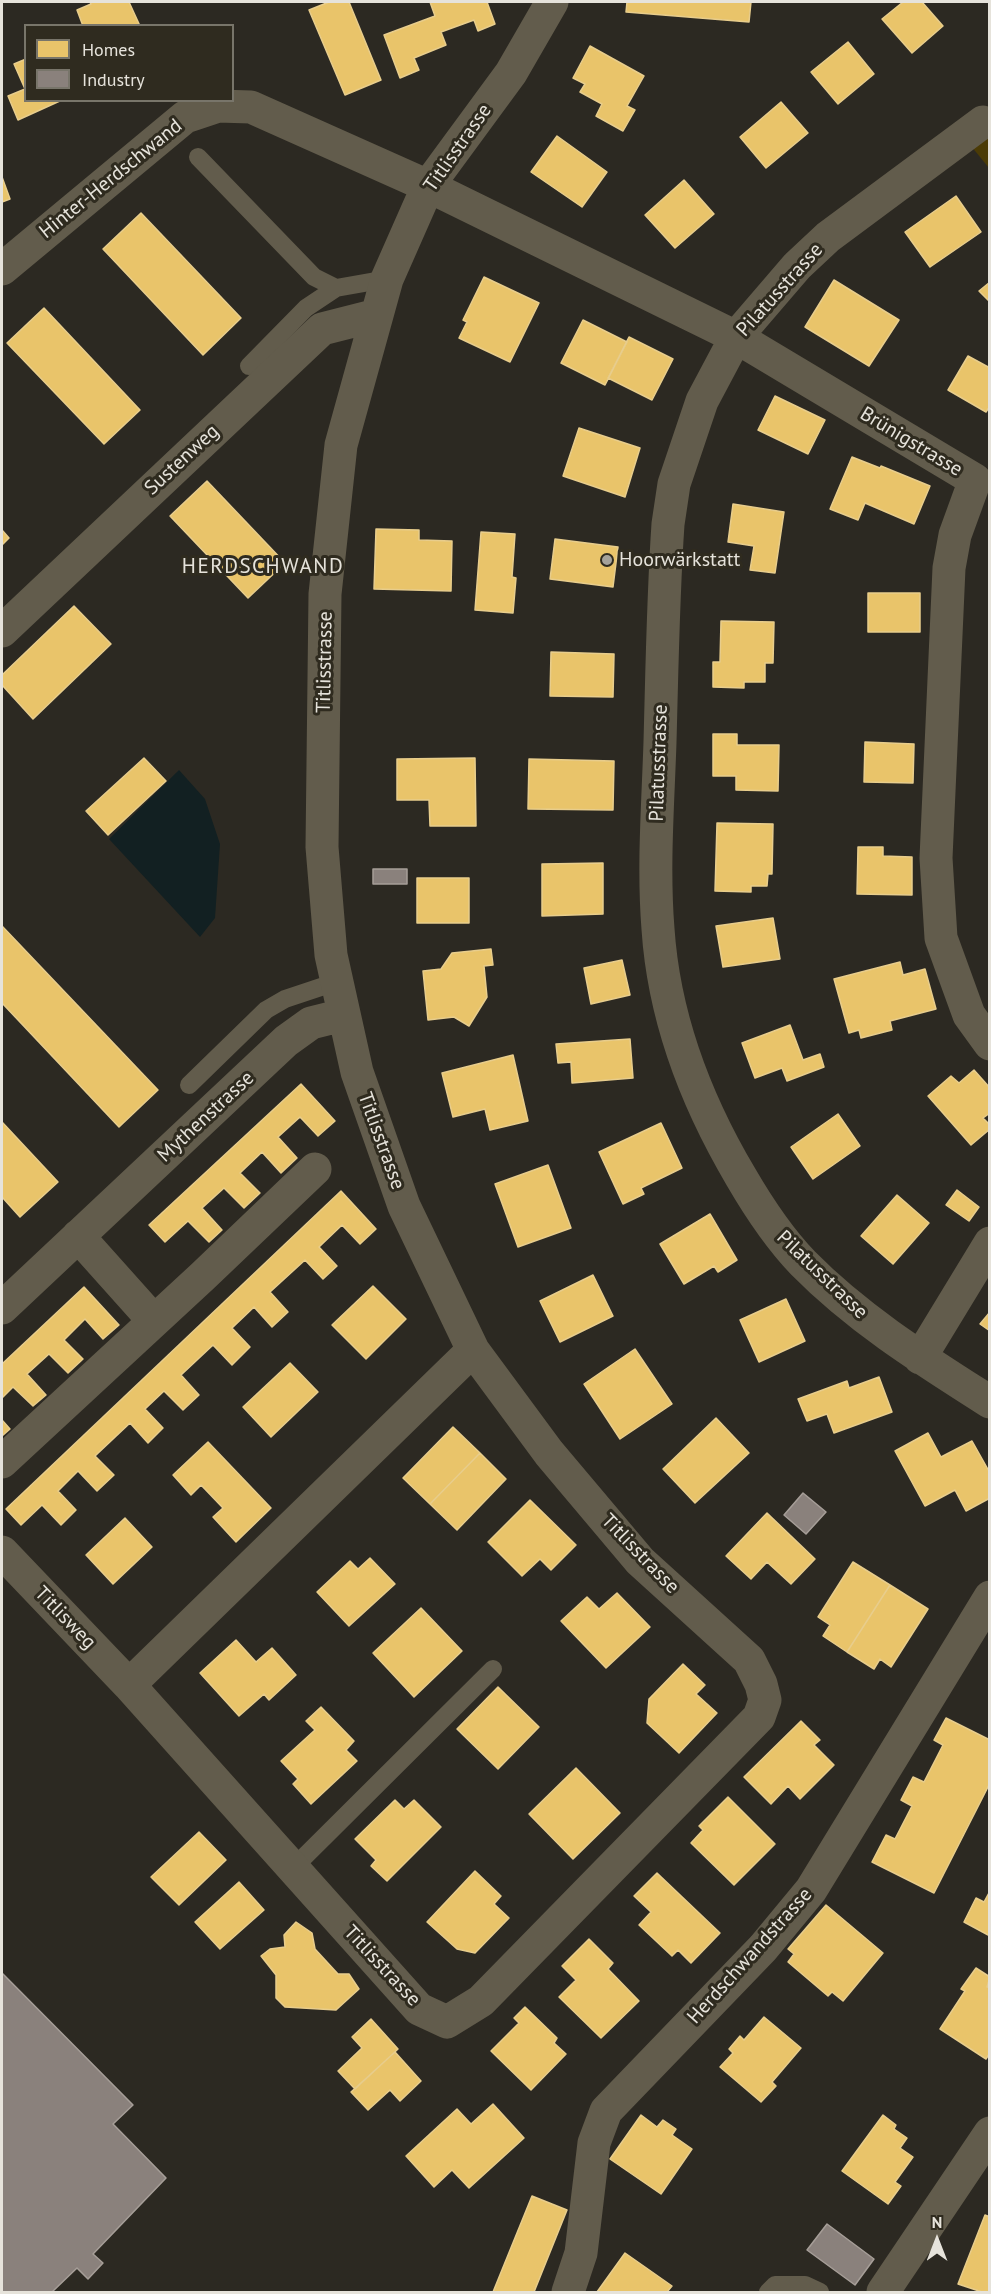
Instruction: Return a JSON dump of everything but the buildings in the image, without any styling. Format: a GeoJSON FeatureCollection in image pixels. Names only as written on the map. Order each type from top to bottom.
{"type":"FeatureCollection","features":[{"type":"Feature","properties":{"kind":"street","name":"Titlisstrasse"},"geometry":{"type":"LineString","coordinates":[[129,1685],[419,2009],[447,2022],[481,2001],[759,1717],[765,1700],[761,1684],[749,1660],[640,1561],[549,1453],[473,1350],[404,1206],[361,1083],[331,955],[322,847],[326,594],[341,445],[387,279],[428,186],[511,73],[552,2]]}},
{"type":"Feature","properties":{"kind":"street","name":"Hinter-Herdschwand"},"geometry":{"type":"LineString","coordinates":[[2,269],[185,117],[218,106],[251,107],[428,186]]}},
{"type":"Feature","properties":{"kind":"street","name":"Pilatusstrasse"},"geometry":{"type":"LineString","coordinates":[[983,122],[828,237],[796,266],[736,338],[702,401],[674,484],[668,524],[657,837],[658,930],[664,979],[676,1031],[690,1076],[714,1130],[766,1220],[803,1262],[850,1306],[921,1358],[990,1402]]}},
{"type":"Feature","properties":{"kind":"street","name":"Brünigstrasse"},"geometry":{"type":"LineString","coordinates":[[428,186],[736,338],[985,477],[955,536],[949,568],[936,858],[941,938],[969,1015],[990,1044]]}},
{"type":"Feature","properties":{"kind":"street","name":"Sustenweg"},"geometry":{"type":"LineString","coordinates":[[2,631],[322,329],[377,315]]}},
{"type":"Feature","properties":{"kind":"street","name":"Mythenstrasse"},"geometry":{"type":"LineString","coordinates":[[2,1308],[286,1041],[311,1023],[343,1014]]}},
{"type":"Feature","properties":{"kind":"street"},"geometry":{"type":"LineString","coordinates":[[2,1462],[315,1169]]}},
{"type":"Feature","properties":{"kind":"street"},"geometry":{"type":"LineString","coordinates":[[78,1236],[154,1322]]}},
{"type":"Feature","properties":{"kind":"street"},"geometry":{"type":"LineString","coordinates":[[921,1358],[990,1243]]}},
{"type":"Feature","properties":{"kind":"street"},"geometry":{"type":"LineString","coordinates":[[129,1685],[473,1350]]}},
{"type":"Feature","properties":{"kind":"street","name":"Titlisweg"},"geometry":{"type":"LineString","coordinates":[[2,1552],[129,1685]]}},
{"type":"Feature","properties":{"kind":"street","name":"Herdschwandstrasse"},"geometry":{"type":"LineString","coordinates":[[568,2292],[581,2253],[594,2143],[606,2111],[763,1948],[811,1890],[990,1597]]}},
{"type":"Feature","properties":{"kind":"street"},"geometry":{"type":"LineString","coordinates":[[883,2292],[990,2133]]}},
{"type":"Feature","properties":{"kind":"lane"},"geometry":{"type":"LineString","coordinates":[[198,157],[314,277],[336,288]]}},
{"type":"Feature","properties":{"kind":"lane"},"geometry":{"type":"LineString","coordinates":[[249,366],[306,308],[336,288],[387,279]]}},
{"type":"Feature","properties":{"kind":"lane"},"geometry":{"type":"LineString","coordinates":[[189,1085],[266,1010],[285,999],[336,982]]}},
{"type":"Feature","properties":{"kind":"lane"},"geometry":{"type":"LineString","coordinates":[[293,1868],[493,1669]]}},
{"type":"Feature","properties":{"kind":"lane"},"geometry":{"type":"LineString","coordinates":[[768,2292],[775,2285],[805,2285],[820,2292]]}},
{"type":"Feature","properties":{"kind":"shaded area"},"geometry":{"type":"Polygon","coordinates":[[[989,131],[989,168],[971,146],[989,131]]]}},
{"type":"Feature","properties":{"kind":"shaded area"},"geometry":{"type":"Polygon","coordinates":[[[179,770],[205,799],[220,844],[215,918],[200,937],[109,839],[179,770]]]}},
{"type":"Feature","properties":{"kind":"place","name":"Hoorwärkstatt"},"geometry":{"type":"Point","coordinates":[607,560]}},
{"type":"Feature","properties":{"kind":"district","name":"HERDSCHWAND"},"geometry":{"type":"Point","coordinates":[263,567]}}]}
